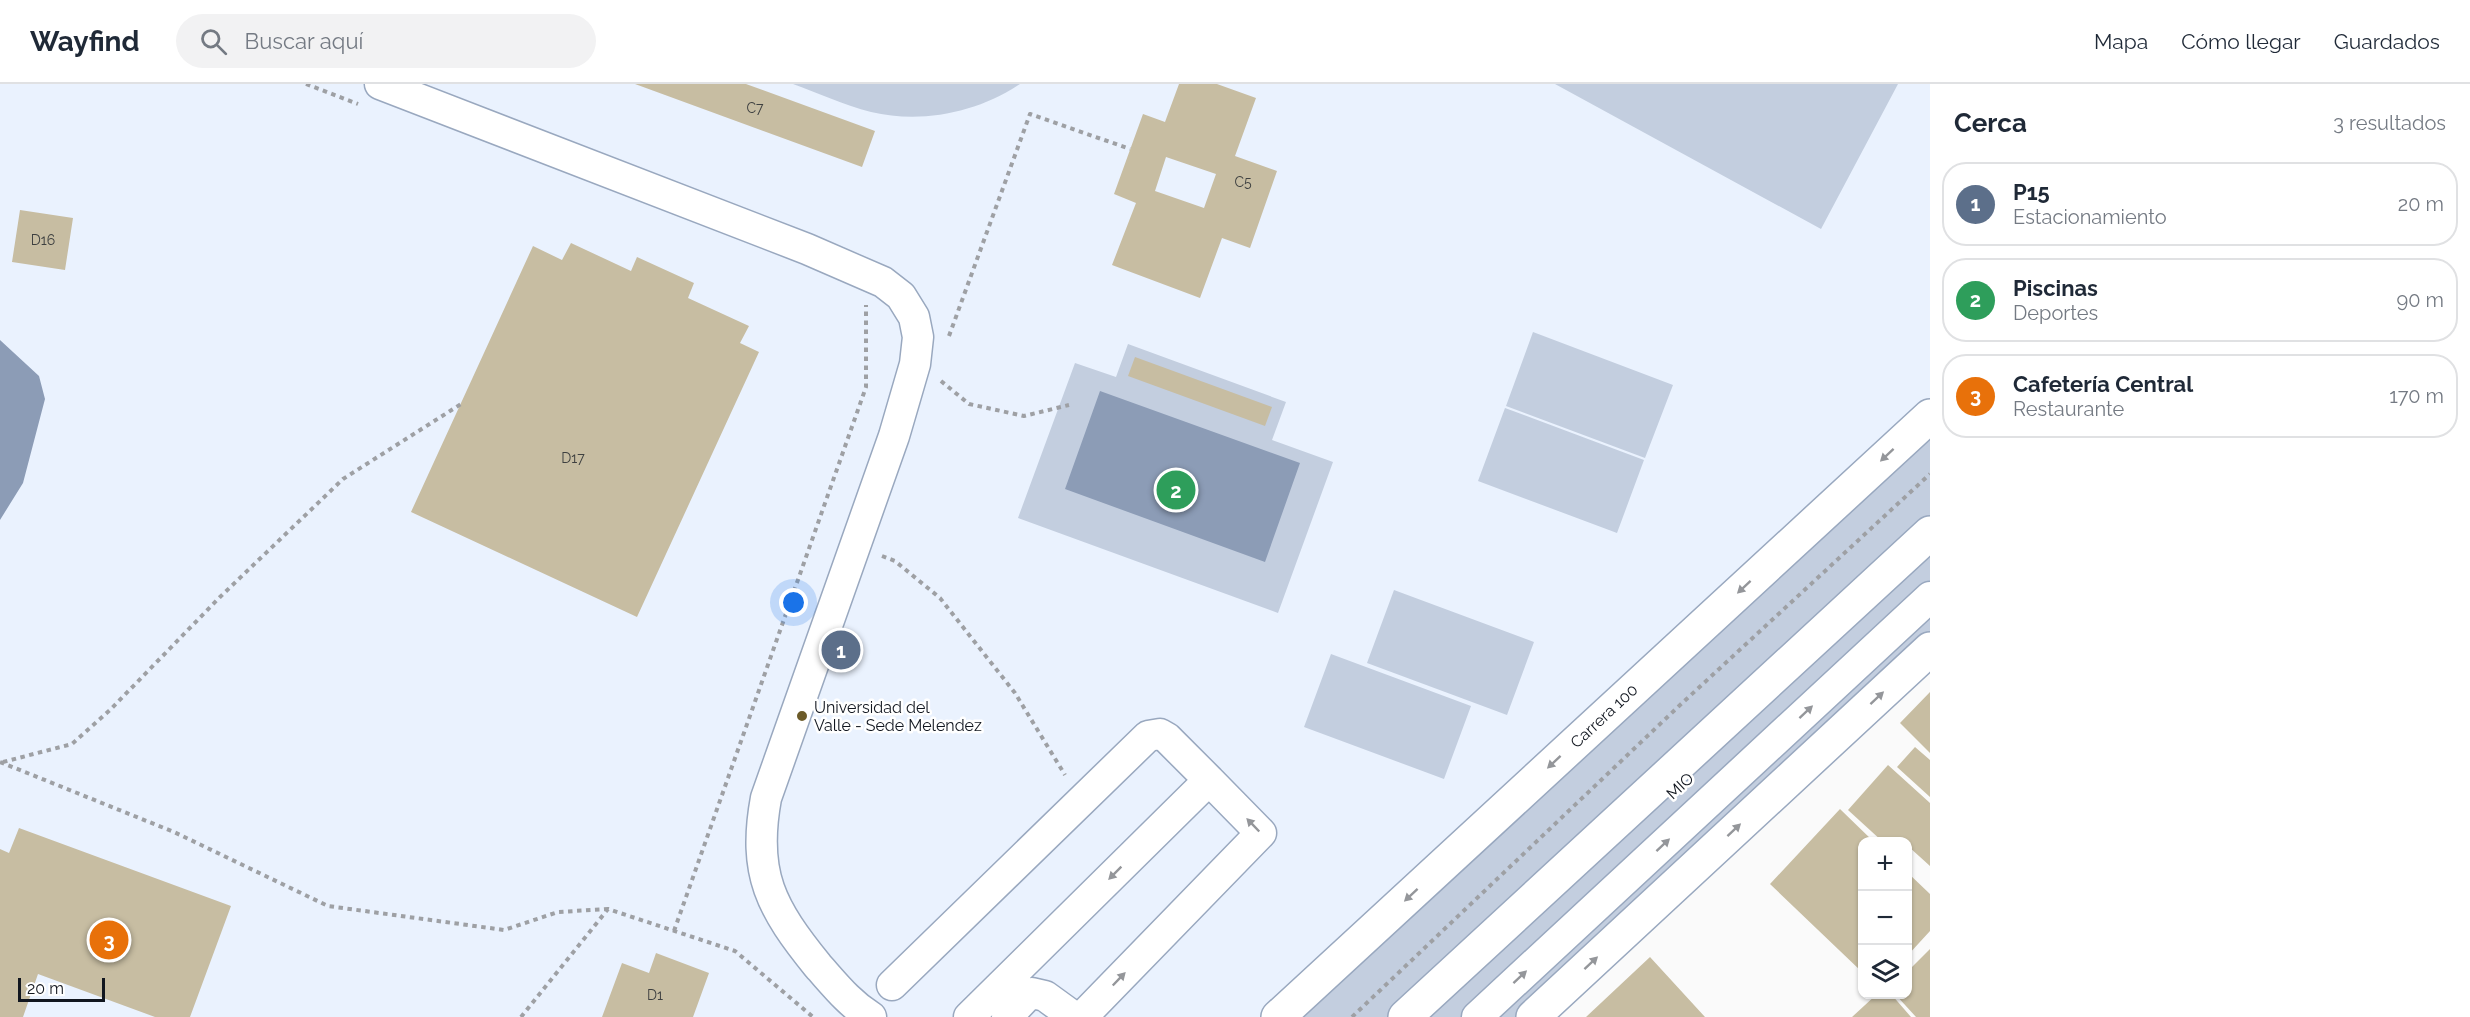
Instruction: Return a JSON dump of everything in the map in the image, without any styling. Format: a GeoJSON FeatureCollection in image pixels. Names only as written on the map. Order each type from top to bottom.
{"type":"FeatureCollection","features":[{"type":"Feature","properties":{"kind":"main road","name":"Carrera 100"},"geometry":{"type":"LineString","coordinates":[[1278,1017],[1930,416]]}},
{"type":"Feature","properties":{"kind":"main road"},"geometry":{"type":"LineString","coordinates":[[1405,1017],[1930,533]]}},
{"type":"Feature","properties":{"kind":"main road"},"geometry":{"type":"LineString","coordinates":[[1533,1017],[1930,649]]}},
{"type":"Feature","properties":{"kind":"lane"},"geometry":{"type":"LineString","coordinates":[[380,84],[807,249],[883,282],[901,296],[914,317],[918,337],[915,364],[900,416],[766,798],[760,846],[770,894],[781,918],[847,1000],[870,1017]]}},
{"type":"Feature","properties":{"kind":"lane","name":"MIO"},"geometry":{"type":"LineString","coordinates":[[1429,1017],[1930,554]]}},
{"type":"Feature","properties":{"kind":"lane","name":"MIO"},"geometry":{"type":"LineString","coordinates":[[1477,1017],[1930,597]]}},
{"type":"Feature","properties":{"kind":"lane"},"geometry":{"type":"LineString","coordinates":[[892,985],[1148,736],[1155,733],[1167,738],[1262,833],[1085,1014],[1075,1017],[1045,996],[1032,993],[1008,1017]]}},
{"type":"Feature","properties":{"kind":"lane"},"geometry":{"type":"LineString","coordinates":[[969,1017],[1209,780]]}},
{"type":"Feature","properties":{"kind":"path"},"geometry":{"type":"LineString","coordinates":[[918,337],[946,346],[1030,114],[1131,149]]}},
{"type":"Feature","properties":{"kind":"path"},"geometry":{"type":"LineString","coordinates":[[675,931],[866,387],[866,299]]}},
{"type":"Feature","properties":{"kind":"path"},"geometry":{"type":"LineString","coordinates":[[938,379],[969,404],[1024,416],[1069,405]]}},
{"type":"Feature","properties":{"kind":"path"},"geometry":{"type":"LineString","coordinates":[[1,762],[72,744],[110,710],[220,597],[343,479],[461,404]]}},
{"type":"Feature","properties":{"kind":"path"},"geometry":{"type":"LineString","coordinates":[[1352,1017],[1679,706],[1930,474]]}},
{"type":"Feature","properties":{"kind":"path"},"geometry":{"type":"LineString","coordinates":[[855,546],[895,561],[940,598],[1016,693],[1064,774],[1085,798]]}},
{"type":"Feature","properties":{"kind":"path"},"geometry":{"type":"LineString","coordinates":[[1,762],[174,832],[328,906],[504,930],[558,912],[608,909],[735,951],[813,1017]]}},
{"type":"Feature","properties":{"kind":"path"},"geometry":{"type":"LineString","coordinates":[[521,1017],[608,909]]}},
{"type":"Feature","properties":{"kind":"shaded area","name":"Universidad del Valle - Sede Melendez"},"geometry":{"type":"Polygon","coordinates":[[[0,84],[1930,84],[1930,416],[1278,1017],[0,1017],[0,84]]]}},
{"type":"Feature","properties":{"kind":"shaded area"},"geometry":{"type":"Polygon","coordinates":[[[793,84],[1020,84],[967,109],[909,117],[871,112],[793,84]]]}},
{"type":"Feature","properties":{"kind":"shaded area"},"geometry":{"type":"Polygon","coordinates":[[[1555,84],[1898,84],[1821,229],[1555,84]]]}},
{"type":"Feature","properties":{"kind":"shaded area"},"geometry":{"type":"Polygon","coordinates":[[[1533,332],[1673,385],[1645,458],[1506,406],[1533,332]]]}},
{"type":"Feature","properties":{"kind":"shaded area"},"geometry":{"type":"Polygon","coordinates":[[[0,340],[39,376],[45,399],[23,483],[0,520],[0,340]]]}},
{"type":"Feature","properties":{"kind":"shaded area"},"geometry":{"type":"Polygon","coordinates":[[[1128,344],[1286,402],[1272,440],[1333,462],[1278,613],[1018,518],[1075,363],[1116,377],[1128,344]]]}},
{"type":"Feature","properties":{"kind":"shaded area"},"geometry":{"type":"Polygon","coordinates":[[[1100,391],[1300,463],[1265,562],[1065,489],[1100,391]]]}},
{"type":"Feature","properties":{"kind":"shaded area"},"geometry":{"type":"Polygon","coordinates":[[[1505,408],[1644,460],[1617,533],[1478,481],[1505,408]]]}},
{"type":"Feature","properties":{"kind":"shaded area"},"geometry":{"type":"Polygon","coordinates":[[[1930,416],[1930,649],[1533,1017],[1278,1017],[1930,416]]]}},
{"type":"Feature","properties":{"kind":"shaded area"},"geometry":{"type":"Polygon","coordinates":[[[1394,590],[1534,642],[1507,715],[1367,663],[1394,590]]]}},
{"type":"Feature","properties":{"kind":"shaded area"},"geometry":{"type":"Polygon","coordinates":[[[1331,654],[1471,706],[1444,779],[1304,727],[1331,654]]]}},
{"type":"Feature","properties":{"kind":"building"},"geometry":{"type":"Polygon","coordinates":[[[635,84],[746,84],[875,131],[862,167],[635,84]]]}},
{"type":"Feature","properties":{"kind":"building"},"geometry":{"type":"Polygon","coordinates":[[[1179,84],[1217,84],[1256,98],[1235,156],[1277,171],[1250,248],[1222,238],[1200,298],[1112,265],[1136,203],[1114,194],[1143,114],[1165,122],[1179,84]],[[1166,157],[1155,191],[1204,208],[1216,174],[1166,157]]]}},
{"type":"Feature","properties":{"kind":"building"},"geometry":{"type":"Polygon","coordinates":[[[20,210],[73,218],[65,270],[12,262],[20,210]]]}},
{"type":"Feature","properties":{"kind":"building"},"geometry":{"type":"Polygon","coordinates":[[[571,243],[631,271],[637,257],[694,283],[688,298],[749,326],[740,343],[759,352],[637,617],[411,512],[533,246],[562,260],[571,243]]]}},
{"type":"Feature","properties":{"kind":"building"},"geometry":{"type":"Polygon","coordinates":[[[1135,357],[1272,407],[1265,426],[1128,376],[1135,357]]]}},
{"type":"Feature","properties":{"kind":"building"},"geometry":{"type":"Polygon","coordinates":[[[1930,692],[1930,753],[1900,723],[1930,692]]]}},
{"type":"Feature","properties":{"kind":"building"},"geometry":{"type":"Polygon","coordinates":[[[1915,747],[1930,760],[1930,797],[1897,767],[1915,747]]]}},
{"type":"Feature","properties":{"kind":"building"},"geometry":{"type":"Polygon","coordinates":[[[1888,765],[1930,803],[1930,866],[1912,850],[1912,837],[1878,837],[1848,810],[1888,765]]]}},
{"type":"Feature","properties":{"kind":"building"},"geometry":{"type":"Polygon","coordinates":[[[1840,809],[1869,837],[1858,837],[1858,968],[1770,884],[1840,809]]]}},
{"type":"Feature","properties":{"kind":"building"},"geometry":{"type":"Polygon","coordinates":[[[19,828],[231,906],[190,1017],[155,1017],[38,974],[23,1017],[0,1017],[0,849],[9,853],[19,828]]]}},
{"type":"Feature","properties":{"kind":"building"},"geometry":{"type":"Polygon","coordinates":[[[1912,877],[1930,894],[1930,931],[1912,951],[1912,877]]]}},
{"type":"Feature","properties":{"kind":"building"},"geometry":{"type":"Polygon","coordinates":[[[1930,949],[1930,1017],[1916,1017],[1900,999],[1912,999],[1912,967],[1930,949]]]}},
{"type":"Feature","properties":{"kind":"building"},"geometry":{"type":"Polygon","coordinates":[[[656,953],[709,973],[693,1017],[602,1017],[622,963],[649,973],[656,953]]]}},
{"type":"Feature","properties":{"kind":"building"},"geometry":{"type":"Polygon","coordinates":[[[1650,957],[1705,1017],[1586,1017],[1650,957]]]}},
{"type":"Feature","properties":{"kind":"building"},"geometry":{"type":"Polygon","coordinates":[[[1872,999],[1895,999],[1911,1017],[1852,1017],[1872,999]]]}},
{"type":"Feature","properties":{"kind":"place","name":"Piscinas"},"geometry":{"type":"Point","coordinates":[1176,490]}},
{"type":"Feature","properties":{"kind":"place","name":"P15"},"geometry":{"type":"Point","coordinates":[841,650]}},
{"type":"Feature","properties":{"kind":"place","name":"Universidad del Valle - Sede Melendez"},"geometry":{"type":"Point","coordinates":[802,716]}},
{"type":"Feature","properties":{"kind":"place","name":"Cafetería Central"},"geometry":{"type":"Point","coordinates":[109,940]}}]}
